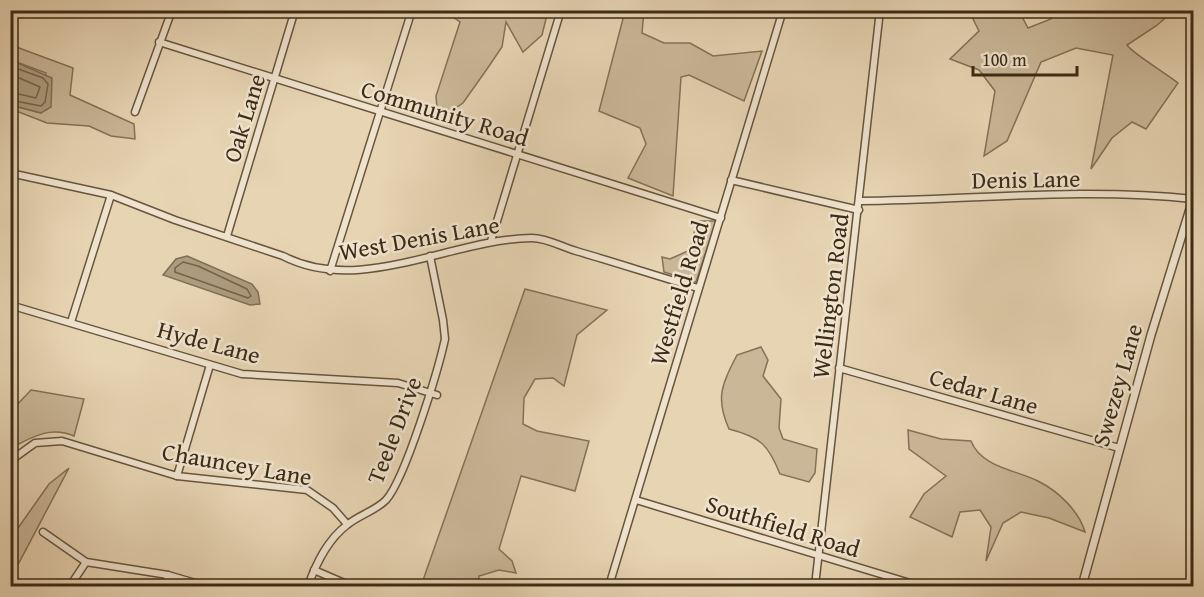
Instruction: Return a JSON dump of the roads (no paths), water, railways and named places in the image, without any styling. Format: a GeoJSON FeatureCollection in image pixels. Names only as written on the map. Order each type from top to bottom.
{"type":"FeatureCollection","features":[{"type":"Feature","properties":{"kind":"street"},"geometry":{"type":"LineString","coordinates":[[135,112],[172,10]]}},
{"type":"Feature","properties":{"kind":"street","name":"Oak Lane"},"geometry":{"type":"LineString","coordinates":[[227,236],[295,10]]}},
{"type":"Feature","properties":{"kind":"street"},"geometry":{"type":"LineString","coordinates":[[330,272],[412,10]]}},
{"type":"Feature","properties":{"kind":"street"},"geometry":{"type":"LineString","coordinates":[[491,241],[561,10]]}},
{"type":"Feature","properties":{"kind":"street","name":"Westfield Road"},"geometry":{"type":"LineString","coordinates":[[609,586],[783,10]]}},
{"type":"Feature","properties":{"kind":"street","name":"Wellington Road"},"geometry":{"type":"LineString","coordinates":[[815,586],[880,10]]}},
{"type":"Feature","properties":{"kind":"street","name":"Community Road"},"geometry":{"type":"LineString","coordinates":[[159,42],[721,218]]}},
{"type":"Feature","properties":{"kind":"street","name":"West Denis Lane"},"geometry":{"type":"LineString","coordinates":[[10,172],[111,195],[175,220],[283,256],[300,265],[330,272],[356,272],[491,241],[534,238],[698,288]]}},
{"type":"Feature","properties":{"kind":"street"},"geometry":{"type":"LineString","coordinates":[[731,180],[859,210]]}},
{"type":"Feature","properties":{"kind":"street"},"geometry":{"type":"LineString","coordinates":[[71,322],[111,195]]}},
{"type":"Feature","properties":{"kind":"street","name":"Denis Lane"},"geometry":{"type":"LineString","coordinates":[[860,201],[1119,195],[1193,197]]}},
{"type":"Feature","properties":{"kind":"street","name":"Swezey Lane"},"geometry":{"type":"LineString","coordinates":[[1082,586],[1119,448],[1193,197]]}},
{"type":"Feature","properties":{"kind":"street","name":"Teele Drive"},"geometry":{"type":"LineString","coordinates":[[308,586],[330,542],[347,524],[379,506],[388,498],[403,469],[444,339],[443,320],[430,256]]}},
{"type":"Feature","properties":{"kind":"street","name":"Hyde Lane"},"geometry":{"type":"LineString","coordinates":[[10,305],[242,374],[398,383],[438,396]]}},
{"type":"Feature","properties":{"kind":"street"},"geometry":{"type":"LineString","coordinates":[[177,476],[210,365]]}},
{"type":"Feature","properties":{"kind":"street","name":"Cedar Lane"},"geometry":{"type":"LineString","coordinates":[[839,368],[1119,448]]}},
{"type":"Feature","properties":{"kind":"street","name":"Chauncey Lane"},"geometry":{"type":"LineString","coordinates":[[10,461],[35,443],[62,441],[177,476],[307,490],[333,508],[347,524]]}},
{"type":"Feature","properties":{"kind":"street","name":"Southfield Road"},"geometry":{"type":"LineString","coordinates":[[636,500],[920,586]]}},
{"type":"Feature","properties":{"kind":"street"},"geometry":{"type":"LineString","coordinates":[[43,532],[86,562],[168,575],[205,586]]}},
{"type":"Feature","properties":{"kind":"street"},"geometry":{"type":"LineString","coordinates":[[70,586],[86,562]]}},
{"type":"Feature","properties":{"kind":"street"},"geometry":{"type":"LineString","coordinates":[[314,570],[351,586]]}},
{"type":"Feature","properties":{"kind":"street"},"geometry":{"type":"LineString","coordinates":[[166,586],[168,575]]}},
{"type":"Feature","properties":{"kind":"water"},"geometry":{"type":"Polygon","coordinates":[[[11,60],[52,78],[51,107],[41,113],[11,105],[11,60]]]}},
{"type":"Feature","properties":{"kind":"water"},"geometry":{"type":"Polygon","coordinates":[[[187,256],[252,284],[258,292],[260,304],[250,305],[163,275],[176,259],[187,256]]]}}]}
